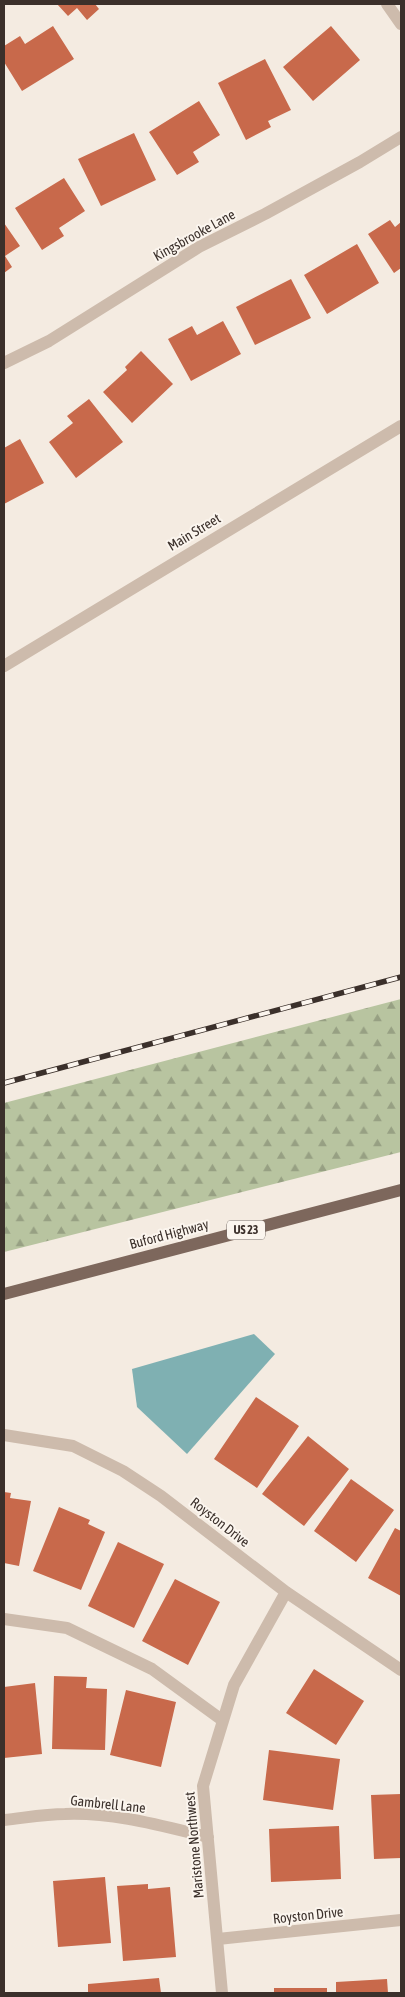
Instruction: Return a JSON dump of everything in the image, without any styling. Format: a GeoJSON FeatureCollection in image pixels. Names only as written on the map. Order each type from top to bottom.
{"type":"FeatureCollection","features":[{"type":"Feature","properties":{"kind":"main road","name":"Buford Highway"},"geometry":{"type":"LineString","coordinates":[[4,1294],[401,1190]]}},
{"type":"Feature","properties":{"kind":"street"},"geometry":{"type":"LineString","coordinates":[[387,4],[401,24]]}},
{"type":"Feature","properties":{"kind":"street","name":"Kingsbrooke Lane"},"geometry":{"type":"LineString","coordinates":[[4,363],[48,341],[199,247],[265,214],[360,162],[401,137]]}},
{"type":"Feature","properties":{"kind":"street","name":"Main Street"},"geometry":{"type":"LineString","coordinates":[[4,666],[401,426]]}},
{"type":"Feature","properties":{"kind":"street","name":"Royston Drive"},"geometry":{"type":"LineString","coordinates":[[4,1435],[73,1446],[123,1470],[161,1496],[286,1592],[401,1670]]}},
{"type":"Feature","properties":{"kind":"street","name":"Maristone Northwest"},"geometry":{"type":"LineString","coordinates":[[222,1993],[203,1786],[234,1685],[286,1592]]}},
{"type":"Feature","properties":{"kind":"street"},"geometry":{"type":"LineString","coordinates":[[4,1619],[67,1628],[152,1669],[222,1720]]}},
{"type":"Feature","properties":{"kind":"street","name":"Gambrell Lane"},"geometry":{"type":"LineString","coordinates":[[4,1820],[65,1814],[92,1815],[143,1821],[208,1836]]}},
{"type":"Feature","properties":{"kind":"street","name":"Royston Drive"},"geometry":{"type":"LineString","coordinates":[[218,1939],[401,1920]]}},
{"type":"Feature","properties":{"kind":"green space"},"geometry":{"type":"Polygon","coordinates":[[[401,999],[401,1152],[4,1252],[4,1103],[401,999]]]}},
{"type":"Feature","properties":{"kind":"water"},"geometry":{"type":"Polygon","coordinates":[[[254,1334],[275,1354],[187,1454],[137,1407],[132,1369],[254,1334]]]}},
{"type":"Feature","properties":{"kind":"building"},"geometry":{"type":"Polygon","coordinates":[[[57,4],[95,4],[99,9],[87,20],[77,8],[68,16],[57,4]]]}},
{"type":"Feature","properties":{"kind":"building"},"geometry":{"type":"Polygon","coordinates":[[[53,26],[74,59],[22,91],[4,62],[4,46],[20,36],[25,44],[53,26]]]}},
{"type":"Feature","properties":{"kind":"building"},"geometry":{"type":"Polygon","coordinates":[[[331,26],[360,60],[313,101],[283,67],[331,26]]]}},
{"type":"Feature","properties":{"kind":"building"},"geometry":{"type":"Polygon","coordinates":[[[265,59],[291,110],[268,121],[271,127],[246,140],[218,83],[265,59]]]}},
{"type":"Feature","properties":{"kind":"building"},"geometry":{"type":"Polygon","coordinates":[[[199,101],[220,135],[193,152],[199,162],[177,175],[149,132],[199,101]]]}},
{"type":"Feature","properties":{"kind":"building"},"geometry":{"type":"Polygon","coordinates":[[[134,133],[156,180],[101,206],[78,159],[134,133]]]}},
{"type":"Feature","properties":{"kind":"building"},"geometry":{"type":"Polygon","coordinates":[[[64,178],[85,211],[59,228],[64,236],[42,250],[15,208],[64,178]]]}},
{"type":"Feature","properties":{"kind":"building"},"geometry":{"type":"Polygon","coordinates":[[[390,220],[395,227],[401,222],[401,268],[394,273],[368,234],[390,220]]]}},
{"type":"Feature","properties":{"kind":"building"},"geometry":{"type":"Polygon","coordinates":[[[4,223],[20,246],[5,256],[12,267],[4,273],[4,223]]]}},
{"type":"Feature","properties":{"kind":"building"},"geometry":{"type":"Polygon","coordinates":[[[357,244],[379,283],[327,314],[304,275],[357,244]]]}},
{"type":"Feature","properties":{"kind":"building"},"geometry":{"type":"Polygon","coordinates":[[[291,279],[311,318],[255,345],[236,307],[291,279]]]}},
{"type":"Feature","properties":{"kind":"building"},"geometry":{"type":"Polygon","coordinates":[[[223,321],[241,354],[191,381],[168,339],[192,326],[197,335],[223,321]]]}},
{"type":"Feature","properties":{"kind":"building"},"geometry":{"type":"Polygon","coordinates":[[[141,351],[173,384],[132,423],[103,392],[127,370],[125,367],[141,351]]]}},
{"type":"Feature","properties":{"kind":"building"},"geometry":{"type":"Polygon","coordinates":[[[89,399],[123,442],[76,478],[49,442],[73,423],[67,416],[89,399]]]}},
{"type":"Feature","properties":{"kind":"building"},"geometry":{"type":"Polygon","coordinates":[[[20,439],[44,483],[4,504],[4,448],[20,439]]]}},
{"type":"Feature","properties":{"kind":"building"},"geometry":{"type":"Polygon","coordinates":[[[256,1397],[299,1426],[257,1488],[214,1459],[256,1397]]]}},
{"type":"Feature","properties":{"kind":"building"},"geometry":{"type":"Polygon","coordinates":[[[308,1436],[349,1469],[304,1526],[262,1494],[308,1436]]]}},
{"type":"Feature","properties":{"kind":"building"},"geometry":{"type":"Polygon","coordinates":[[[351,1479],[394,1510],[356,1562],[314,1531],[351,1479]]]}},
{"type":"Feature","properties":{"kind":"building"},"geometry":{"type":"Polygon","coordinates":[[[4,1492],[11,1493],[10,1498],[31,1501],[19,1566],[4,1563],[4,1492]]]}},
{"type":"Feature","properties":{"kind":"building"},"geometry":{"type":"Polygon","coordinates":[[[59,1507],[90,1520],[88,1524],[105,1532],[81,1590],[33,1571],[59,1507]]]}},
{"type":"Feature","properties":{"kind":"building"},"geometry":{"type":"Polygon","coordinates":[[[395,1528],[401,1531],[401,1596],[368,1578],[395,1528]]]}},
{"type":"Feature","properties":{"kind":"building"},"geometry":{"type":"Polygon","coordinates":[[[118,1542],[164,1564],[134,1628],[88,1606],[118,1542]]]}},
{"type":"Feature","properties":{"kind":"building"},"geometry":{"type":"Polygon","coordinates":[[[175,1579],[220,1602],[188,1665],[142,1641],[175,1579]]]}},
{"type":"Feature","properties":{"kind":"building"},"geometry":{"type":"Polygon","coordinates":[[[314,1669],[364,1701],[336,1745],[286,1713],[314,1669]]]}},
{"type":"Feature","properties":{"kind":"building"},"geometry":{"type":"Polygon","coordinates":[[[54,1676],[87,1677],[86,1688],[107,1689],[105,1750],[52,1749],[54,1676]]]}},
{"type":"Feature","properties":{"kind":"building"},"geometry":{"type":"Polygon","coordinates":[[[35,1683],[42,1754],[4,1758],[4,1687],[35,1683]]]}},
{"type":"Feature","properties":{"kind":"building"},"geometry":{"type":"Polygon","coordinates":[[[126,1690],[176,1702],[161,1767],[110,1755],[126,1690]]]}},
{"type":"Feature","properties":{"kind":"building"},"geometry":{"type":"Polygon","coordinates":[[[269,1750],[340,1759],[333,1810],[263,1800],[269,1750]]]}},
{"type":"Feature","properties":{"kind":"building"},"geometry":{"type":"Polygon","coordinates":[[[401,1794],[401,1858],[374,1859],[371,1795],[401,1794]]]}},
{"type":"Feature","properties":{"kind":"building"},"geometry":{"type":"Polygon","coordinates":[[[339,1826],[341,1879],[271,1882],[269,1829],[339,1826]]]}},
{"type":"Feature","properties":{"kind":"building"},"geometry":{"type":"Polygon","coordinates":[[[105,1877],[111,1943],[58,1947],[53,1881],[105,1877]]]}},
{"type":"Feature","properties":{"kind":"building"},"geometry":{"type":"Polygon","coordinates":[[[148,1884],[148,1889],[170,1887],[176,1957],[123,1961],[117,1886],[148,1884]]]}},
{"type":"Feature","properties":{"kind":"building"},"geometry":{"type":"Polygon","coordinates":[[[159,1978],[161,1993],[88,1993],[88,1984],[159,1978]]]}},
{"type":"Feature","properties":{"kind":"building"},"geometry":{"type":"Polygon","coordinates":[[[387,1979],[388,1993],[336,1993],[336,1982],[387,1979]]]}},
{"type":"Feature","properties":{"kind":"building"},"geometry":{"type":"Polygon","coordinates":[[[274,1988],[327,1988],[327,1993],[274,1993],[274,1988]]]}},
{"type":"Feature","properties":{"kind":"railway"},"geometry":{"type":"LineString","coordinates":[[4,1083],[401,977]]}}]}
